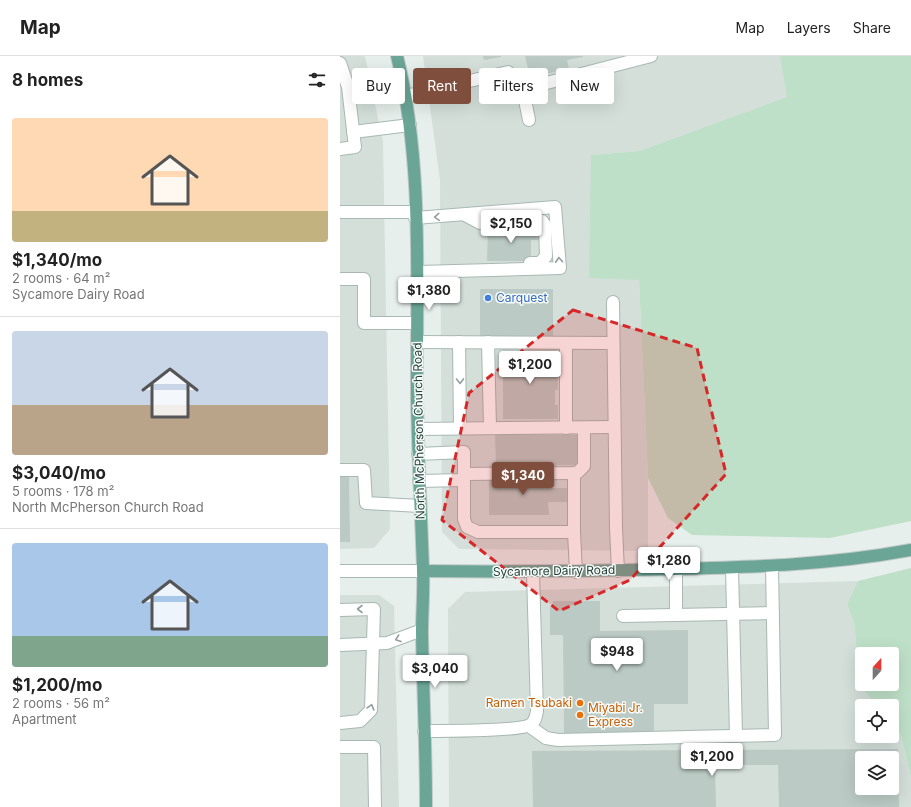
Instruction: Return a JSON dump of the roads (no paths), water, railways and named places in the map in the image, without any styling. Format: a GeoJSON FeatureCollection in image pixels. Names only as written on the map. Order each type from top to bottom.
{"type":"FeatureCollection","features":[{"type":"Feature","properties":{"kind":"main road","name":"North McPherson Church Road"},"geometry":{"type":"LineString","coordinates":[[397,56],[406,96],[410,125],[418,272],[418,454],[423,571],[422,630],[426,807]]}},
{"type":"Feature","properties":{"kind":"main road","name":"Sycamore Dairy Road"},"geometry":{"type":"LineString","coordinates":[[423,571],[576,572],[772,567],[826,563],[911,550]]}},
{"type":"Feature","properties":{"kind":"street"},"geometry":{"type":"LineString","coordinates":[[548,83],[651,56]]}},
{"type":"Feature","properties":{"kind":"street"},"geometry":{"type":"LineString","coordinates":[[340,63],[348,87],[355,147],[340,149]]}},
{"type":"Feature","properties":{"kind":"street"},"geometry":{"type":"LineString","coordinates":[[406,96],[479,79]]}},
{"type":"Feature","properties":{"kind":"street"},"geometry":{"type":"LineString","coordinates":[[526,104],[529,120]]}},
{"type":"Feature","properties":{"kind":"street"},"geometry":{"type":"LineString","coordinates":[[353,132],[410,125]]}},
{"type":"Feature","properties":{"kind":"street"},"geometry":{"type":"LineString","coordinates":[[340,212],[465,215],[555,207],[560,268],[463,272],[418,272]]}},
{"type":"Feature","properties":{"kind":"street"},"geometry":{"type":"LineString","coordinates":[[463,272],[480,264],[540,263],[546,256],[545,225],[542,221],[480,223],[465,215]]}},
{"type":"Feature","properties":{"kind":"street"},"geometry":{"type":"LineString","coordinates":[[340,279],[364,279],[364,323],[417,323]]}},
{"type":"Feature","properties":{"kind":"street"},"geometry":{"type":"LineString","coordinates":[[612,302],[618,571]]}},
{"type":"Feature","properties":{"kind":"street"},"geometry":{"type":"LineString","coordinates":[[417,342],[613,343]]}},
{"type":"Feature","properties":{"kind":"street"},"geometry":{"type":"LineString","coordinates":[[459,342],[460,428]]}},
{"type":"Feature","properties":{"kind":"street"},"geometry":{"type":"LineString","coordinates":[[488,342],[490,428]]}},
{"type":"Feature","properties":{"kind":"street"},"geometry":{"type":"LineString","coordinates":[[566,343],[566,428]]}},
{"type":"Feature","properties":{"kind":"street"},"geometry":{"type":"LineString","coordinates":[[419,481],[464,477],[577,473],[584,466],[584,428]]}},
{"type":"Feature","properties":{"kind":"street"},"geometry":{"type":"LineString","coordinates":[[418,429],[614,428]]}},
{"type":"Feature","properties":{"kind":"street"},"geometry":{"type":"LineString","coordinates":[[418,454],[464,452],[464,519],[467,527],[478,532],[574,532]]}},
{"type":"Feature","properties":{"kind":"street"},"geometry":{"type":"LineString","coordinates":[[340,470],[364,470],[366,503],[420,506]]}},
{"type":"Feature","properties":{"kind":"street"},"geometry":{"type":"LineString","coordinates":[[574,473],[576,572]]}},
{"type":"Feature","properties":{"kind":"street"},"geometry":{"type":"LineString","coordinates":[[424,731],[529,726],[546,738],[558,740],[774,735],[772,567]]}},
{"type":"Feature","properties":{"kind":"street"},"geometry":{"type":"LineString","coordinates":[[732,568],[736,736]]}},
{"type":"Feature","properties":{"kind":"street"},"geometry":{"type":"LineString","coordinates":[[676,569],[676,616]]}},
{"type":"Feature","properties":{"kind":"street","name":"Sycamore Dairy Road"},"geometry":{"type":"LineString","coordinates":[[340,571],[423,571]]}},
{"type":"Feature","properties":{"kind":"street"},"geometry":{"type":"LineString","coordinates":[[529,726],[536,718],[537,712],[533,572]]}},
{"type":"Feature","properties":{"kind":"street"},"geometry":{"type":"LineString","coordinates":[[340,610],[374,609],[371,710],[360,721],[340,723]]}},
{"type":"Feature","properties":{"kind":"street"},"geometry":{"type":"LineString","coordinates":[[623,616],[773,614]]}},
{"type":"Feature","properties":{"kind":"street"},"geometry":{"type":"LineString","coordinates":[[340,645],[374,644],[398,640],[422,630]]}},
{"type":"Feature","properties":{"kind":"street"},"geometry":{"type":"LineString","coordinates":[[340,747],[374,747],[375,807]]}},
{"type":"Feature","properties":{"kind":"place","name":"Carquest"},"geometry":{"type":"Point","coordinates":[488,298]}},
{"type":"Feature","properties":{"kind":"place","name":"Ramen Tsubaki"},"geometry":{"type":"Point","coordinates":[580,703]}},
{"type":"Feature","properties":{"kind":"place","name":"Miyabi Jr. Express"},"geometry":{"type":"Point","coordinates":[580,715]}}]}
